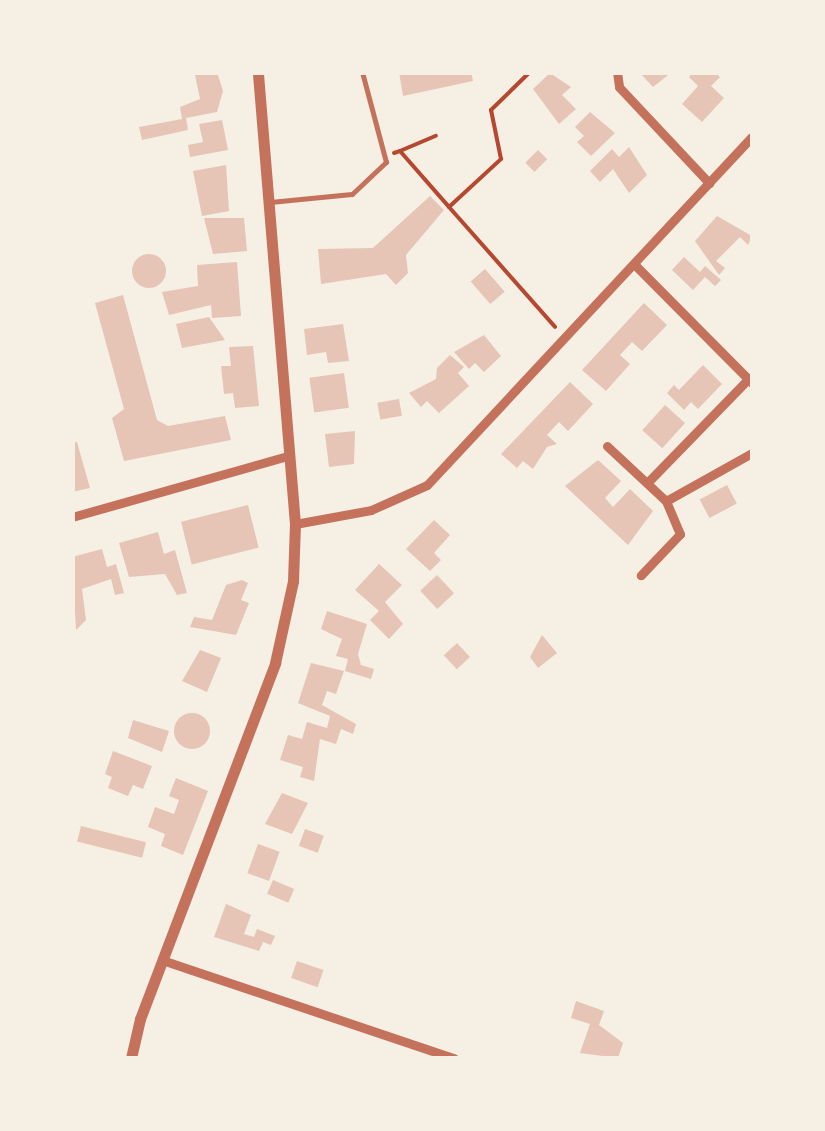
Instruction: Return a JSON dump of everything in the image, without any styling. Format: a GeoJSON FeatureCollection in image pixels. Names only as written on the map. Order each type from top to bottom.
{"type":"FeatureCollection","features":[{"type":"Feature","properties":{"kind":"street"},"geometry":{"type":"LineString","coordinates":[[131,1058],[162,960],[276,664],[292,581],[295,524],[286,456],[258,72]]}},
{"type":"Feature","properties":{"kind":"street"},"geometry":{"type":"LineString","coordinates":[[618,72],[619,88],[710,183]]}},
{"type":"Feature","properties":{"kind":"street"},"geometry":{"type":"LineString","coordinates":[[295,524],[371,510],[427,485],[752,137]]}},
{"type":"Feature","properties":{"kind":"street"},"geometry":{"type":"LineString","coordinates":[[634,264],[751,381],[647,483]]}},
{"type":"Feature","properties":{"kind":"street"},"geometry":{"type":"LineString","coordinates":[[607,446],[666,500],[680,534],[641,575]]}},
{"type":"Feature","properties":{"kind":"street"},"geometry":{"type":"LineString","coordinates":[[666,500],[752,453]]}},
{"type":"Feature","properties":{"kind":"street"},"geometry":{"type":"LineString","coordinates":[[72,518],[286,456]]}},
{"type":"Feature","properties":{"kind":"street"},"geometry":{"type":"LineString","coordinates":[[162,960],[454,1058]]}},
{"type":"Feature","properties":{"kind":"lane"},"geometry":{"type":"LineString","coordinates":[[268,203],[352,194],[386,162],[362,72]]}},
{"type":"Feature","properties":{"kind":"path"},"geometry":{"type":"LineString","coordinates":[[449,207],[501,159],[491,110],[530,72]]}},
{"type":"Feature","properties":{"kind":"path"},"geometry":{"type":"LineString","coordinates":[[385,156],[436,136]]}},
{"type":"Feature","properties":{"kind":"path"},"geometry":{"type":"LineString","coordinates":[[400,151],[565,338]]}},
{"type":"Feature","properties":{"kind":"building"},"geometry":{"type":"Polygon","coordinates":[[[217,72],[223,91],[217,112],[186,118],[188,130],[142,140],[139,127],[182,119],[180,107],[200,99],[195,75],[217,72]]]}},
{"type":"Feature","properties":{"kind":"building"},"geometry":{"type":"Polygon","coordinates":[[[399,72],[471,72],[473,81],[403,96],[399,72]]]}},
{"type":"Feature","properties":{"kind":"building"},"geometry":{"type":"Polygon","coordinates":[[[639,72],[672,72],[653,87],[639,72]]]}},
{"type":"Feature","properties":{"kind":"building"},"geometry":{"type":"Polygon","coordinates":[[[693,72],[715,72],[720,77],[711,86],[724,98],[702,122],[682,104],[698,86],[689,77],[693,72]]]}},
{"type":"Feature","properties":{"kind":"building"},"geometry":{"type":"Polygon","coordinates":[[[550,73],[571,87],[562,95],[576,109],[559,124],[533,89],[550,73]]]}},
{"type":"Feature","properties":{"kind":"building"},"geometry":{"type":"Polygon","coordinates":[[[590,112],[615,133],[591,156],[577,142],[584,136],[575,127],[590,112]]]}},
{"type":"Feature","properties":{"kind":"building"},"geometry":{"type":"Polygon","coordinates":[[[222,120],[228,150],[190,157],[188,145],[203,142],[199,124],[222,120]]]}},
{"type":"Feature","properties":{"kind":"building"},"geometry":{"type":"Polygon","coordinates":[[[629,147],[647,175],[629,193],[613,169],[600,182],[590,171],[612,149],[619,157],[629,147]]]}},
{"type":"Feature","properties":{"kind":"building"},"geometry":{"type":"Polygon","coordinates":[[[538,150],[547,159],[534,172],[525,163],[538,150]]]}},
{"type":"Feature","properties":{"kind":"building"},"geometry":{"type":"Polygon","coordinates":[[[226,165],[229,211],[202,216],[193,171],[226,165]]]}},
{"type":"Feature","properties":{"kind":"building"},"geometry":{"type":"Polygon","coordinates":[[[430,196],[444,210],[406,255],[408,273],[396,285],[386,274],[321,284],[318,249],[373,248],[430,196]]]}},
{"type":"Feature","properties":{"kind":"building"},"geometry":{"type":"Polygon","coordinates":[[[717,216],[752,236],[748,245],[740,237],[716,261],[725,268],[719,275],[695,241],[717,216]]]}},
{"type":"Feature","properties":{"kind":"building"},"geometry":{"type":"Polygon","coordinates":[[[204,218],[244,218],[247,251],[213,254],[204,218]]]}},
{"type":"Feature","properties":{"kind":"building"},"geometry":{"type":"Polygon","coordinates":[[[149,254],[161,259],[166,271],[161,283],[149,288],[137,283],[132,271],[137,259],[149,254]]]}},
{"type":"Feature","properties":{"kind":"building"},"geometry":{"type":"Polygon","coordinates":[[[684,257],[700,272],[705,266],[721,280],[715,286],[705,277],[693,290],[672,270],[684,257]]]}},
{"type":"Feature","properties":{"kind":"building"},"geometry":{"type":"Polygon","coordinates":[[[237,262],[241,316],[212,318],[211,305],[169,315],[162,292],[198,286],[197,265],[237,262]]]}},
{"type":"Feature","properties":{"kind":"building"},"geometry":{"type":"Polygon","coordinates":[[[485,269],[505,292],[490,304],[471,281],[485,269]]]}},
{"type":"Feature","properties":{"kind":"building"},"geometry":{"type":"Polygon","coordinates":[[[123,295],[157,420],[168,426],[225,416],[231,440],[124,461],[112,418],[124,409],[95,303],[123,295]]]}},
{"type":"Feature","properties":{"kind":"building"},"geometry":{"type":"Polygon","coordinates":[[[644,303],[667,325],[642,351],[632,342],[620,355],[630,364],[606,391],[582,370],[644,303]]]}},
{"type":"Feature","properties":{"kind":"building"},"geometry":{"type":"Polygon","coordinates":[[[209,317],[225,340],[182,348],[176,324],[209,317]]]}},
{"type":"Feature","properties":{"kind":"building"},"geometry":{"type":"Polygon","coordinates":[[[343,324],[349,361],[328,363],[326,352],[307,355],[304,329],[343,324]]]}},
{"type":"Feature","properties":{"kind":"building"},"geometry":{"type":"Polygon","coordinates":[[[484,335],[501,356],[484,372],[475,363],[469,369],[454,352],[484,335]]]}},
{"type":"Feature","properties":{"kind":"building"},"geometry":{"type":"Polygon","coordinates":[[[253,346],[259,406],[235,408],[233,393],[224,394],[221,366],[231,366],[229,347],[253,346]]]}},
{"type":"Feature","properties":{"kind":"building"},"geometry":{"type":"Polygon","coordinates":[[[450,355],[464,367],[458,373],[469,386],[439,413],[427,401],[421,407],[409,393],[436,379],[437,368],[450,355]]]}},
{"type":"Feature","properties":{"kind":"building"},"geometry":{"type":"Polygon","coordinates":[[[703,365],[722,384],[698,409],[691,402],[684,410],[667,393],[674,385],[679,390],[703,365]]]}},
{"type":"Feature","properties":{"kind":"building"},"geometry":{"type":"Polygon","coordinates":[[[344,373],[349,408],[314,413],[309,378],[344,373]]]}},
{"type":"Feature","properties":{"kind":"building"},"geometry":{"type":"Polygon","coordinates":[[[570,382],[593,404],[568,431],[559,422],[547,435],[557,444],[547,447],[533,469],[523,461],[517,468],[501,454],[570,382]]]}},
{"type":"Feature","properties":{"kind":"building"},"geometry":{"type":"Polygon","coordinates":[[[399,399],[402,416],[380,420],[377,403],[399,399]]]}},
{"type":"Feature","properties":{"kind":"building"},"geometry":{"type":"Polygon","coordinates":[[[665,405],[685,423],[662,448],[642,430],[665,405]]]}},
{"type":"Feature","properties":{"kind":"building"},"geometry":{"type":"Polygon","coordinates":[[[355,431],[354,464],[329,467],[325,434],[355,431]]]}},
{"type":"Feature","properties":{"kind":"building"},"geometry":{"type":"Polygon","coordinates":[[[77,442],[90,488],[72,492],[72,443],[77,442]]]}},
{"type":"Feature","properties":{"kind":"building"},"geometry":{"type":"Polygon","coordinates":[[[598,460],[621,481],[605,498],[613,507],[630,489],[653,511],[628,545],[565,486],[598,460]]]}},
{"type":"Feature","properties":{"kind":"building"},"geometry":{"type":"Polygon","coordinates":[[[727,485],[737,504],[709,518],[700,500],[727,485]]]}},
{"type":"Feature","properties":{"kind":"building"},"geometry":{"type":"Polygon","coordinates":[[[248,505],[259,548],[192,564],[181,522],[248,505]]]}},
{"type":"Feature","properties":{"kind":"building"},"geometry":{"type":"Polygon","coordinates":[[[434,520],[450,535],[434,553],[441,560],[430,571],[406,549],[434,520]]]}},
{"type":"Feature","properties":{"kind":"building"},"geometry":{"type":"Polygon","coordinates":[[[158,532],[164,554],[175,550],[187,593],[177,595],[165,574],[129,577],[119,543],[158,532]]]}},
{"type":"Feature","properties":{"kind":"building"},"geometry":{"type":"Polygon","coordinates":[[[102,549],[107,567],[116,564],[124,593],[115,595],[111,579],[82,589],[86,620],[76,630],[72,557],[102,549]]]}},
{"type":"Feature","properties":{"kind":"building"},"geometry":{"type":"Polygon","coordinates":[[[379,564],[402,585],[385,602],[403,624],[389,639],[370,620],[379,611],[355,590],[379,564]]]}},
{"type":"Feature","properties":{"kind":"building"},"geometry":{"type":"Polygon","coordinates":[[[437,575],[454,593],[437,609],[420,591],[437,575]]]}},
{"type":"Feature","properties":{"kind":"building"},"geometry":{"type":"Polygon","coordinates":[[[242,580],[248,583],[241,600],[249,603],[236,635],[190,627],[194,617],[212,620],[226,585],[242,580]]]}},
{"type":"Feature","properties":{"kind":"building"},"geometry":{"type":"Polygon","coordinates":[[[327,611],[367,624],[358,654],[361,665],[374,669],[371,679],[345,671],[348,659],[336,656],[342,639],[321,629],[327,611]]]}},
{"type":"Feature","properties":{"kind":"building"},"geometry":{"type":"Polygon","coordinates":[[[542,635],[557,653],[538,668],[530,657],[542,635]]]}},
{"type":"Feature","properties":{"kind":"building"},"geometry":{"type":"Polygon","coordinates":[[[457,643],[470,657],[457,669],[444,655],[457,643]]]}},
{"type":"Feature","properties":{"kind":"building"},"geometry":{"type":"Polygon","coordinates":[[[200,650],[221,658],[207,692],[182,681],[200,650]]]}},
{"type":"Feature","properties":{"kind":"building"},"geometry":{"type":"Polygon","coordinates":[[[311,663],[344,671],[336,694],[327,691],[322,705],[356,724],[353,734],[341,729],[336,744],[320,739],[314,781],[300,777],[303,767],[280,760],[288,735],[302,739],[307,722],[327,728],[330,716],[298,703],[311,663]]]}},
{"type":"Feature","properties":{"kind":"building"},"geometry":{"type":"Polygon","coordinates":[[[192,713],[205,718],[210,731],[205,744],[192,749],[179,744],[174,731],[179,718],[192,713]]]}},
{"type":"Feature","properties":{"kind":"building"},"geometry":{"type":"Polygon","coordinates":[[[133,720],[169,731],[162,752],[128,738],[133,720]]]}},
{"type":"Feature","properties":{"kind":"building"},"geometry":{"type":"Polygon","coordinates":[[[113,751],[152,766],[143,789],[133,785],[128,796],[108,788],[112,777],[105,774],[113,751]]]}},
{"type":"Feature","properties":{"kind":"building"},"geometry":{"type":"Polygon","coordinates":[[[176,778],[208,791],[183,855],[161,846],[165,834],[148,827],[155,807],[174,814],[179,800],[169,796],[176,778]]]}},
{"type":"Feature","properties":{"kind":"building"},"geometry":{"type":"Polygon","coordinates":[[[282,793],[308,803],[292,834],[265,824],[282,793]]]}},
{"type":"Feature","properties":{"kind":"building"},"geometry":{"type":"Polygon","coordinates":[[[81,826],[146,842],[142,858],[77,842],[81,826]]]}},
{"type":"Feature","properties":{"kind":"building"},"geometry":{"type":"Polygon","coordinates":[[[305,829],[324,836],[318,853],[299,846],[305,829]]]}},
{"type":"Feature","properties":{"kind":"building"},"geometry":{"type":"Polygon","coordinates":[[[258,844],[280,852],[269,881],[247,873],[258,844]]]}},
{"type":"Feature","properties":{"kind":"building"},"geometry":{"type":"Polygon","coordinates":[[[273,880],[294,889],[288,903],[267,894],[273,880]]]}},
{"type":"Feature","properties":{"kind":"building"},"geometry":{"type":"Polygon","coordinates":[[[226,904],[251,915],[244,934],[254,937],[257,929],[275,936],[271,945],[263,942],[259,951],[214,937],[226,904]]]}},
{"type":"Feature","properties":{"kind":"building"},"geometry":{"type":"Polygon","coordinates":[[[297,961],[323,970],[318,987],[291,978],[297,961]]]}},
{"type":"Feature","properties":{"kind":"building"},"geometry":{"type":"Polygon","coordinates":[[[576,1001],[604,1011],[599,1025],[623,1043],[618,1058],[580,1053],[590,1024],[571,1018],[576,1001]]]}}]}
